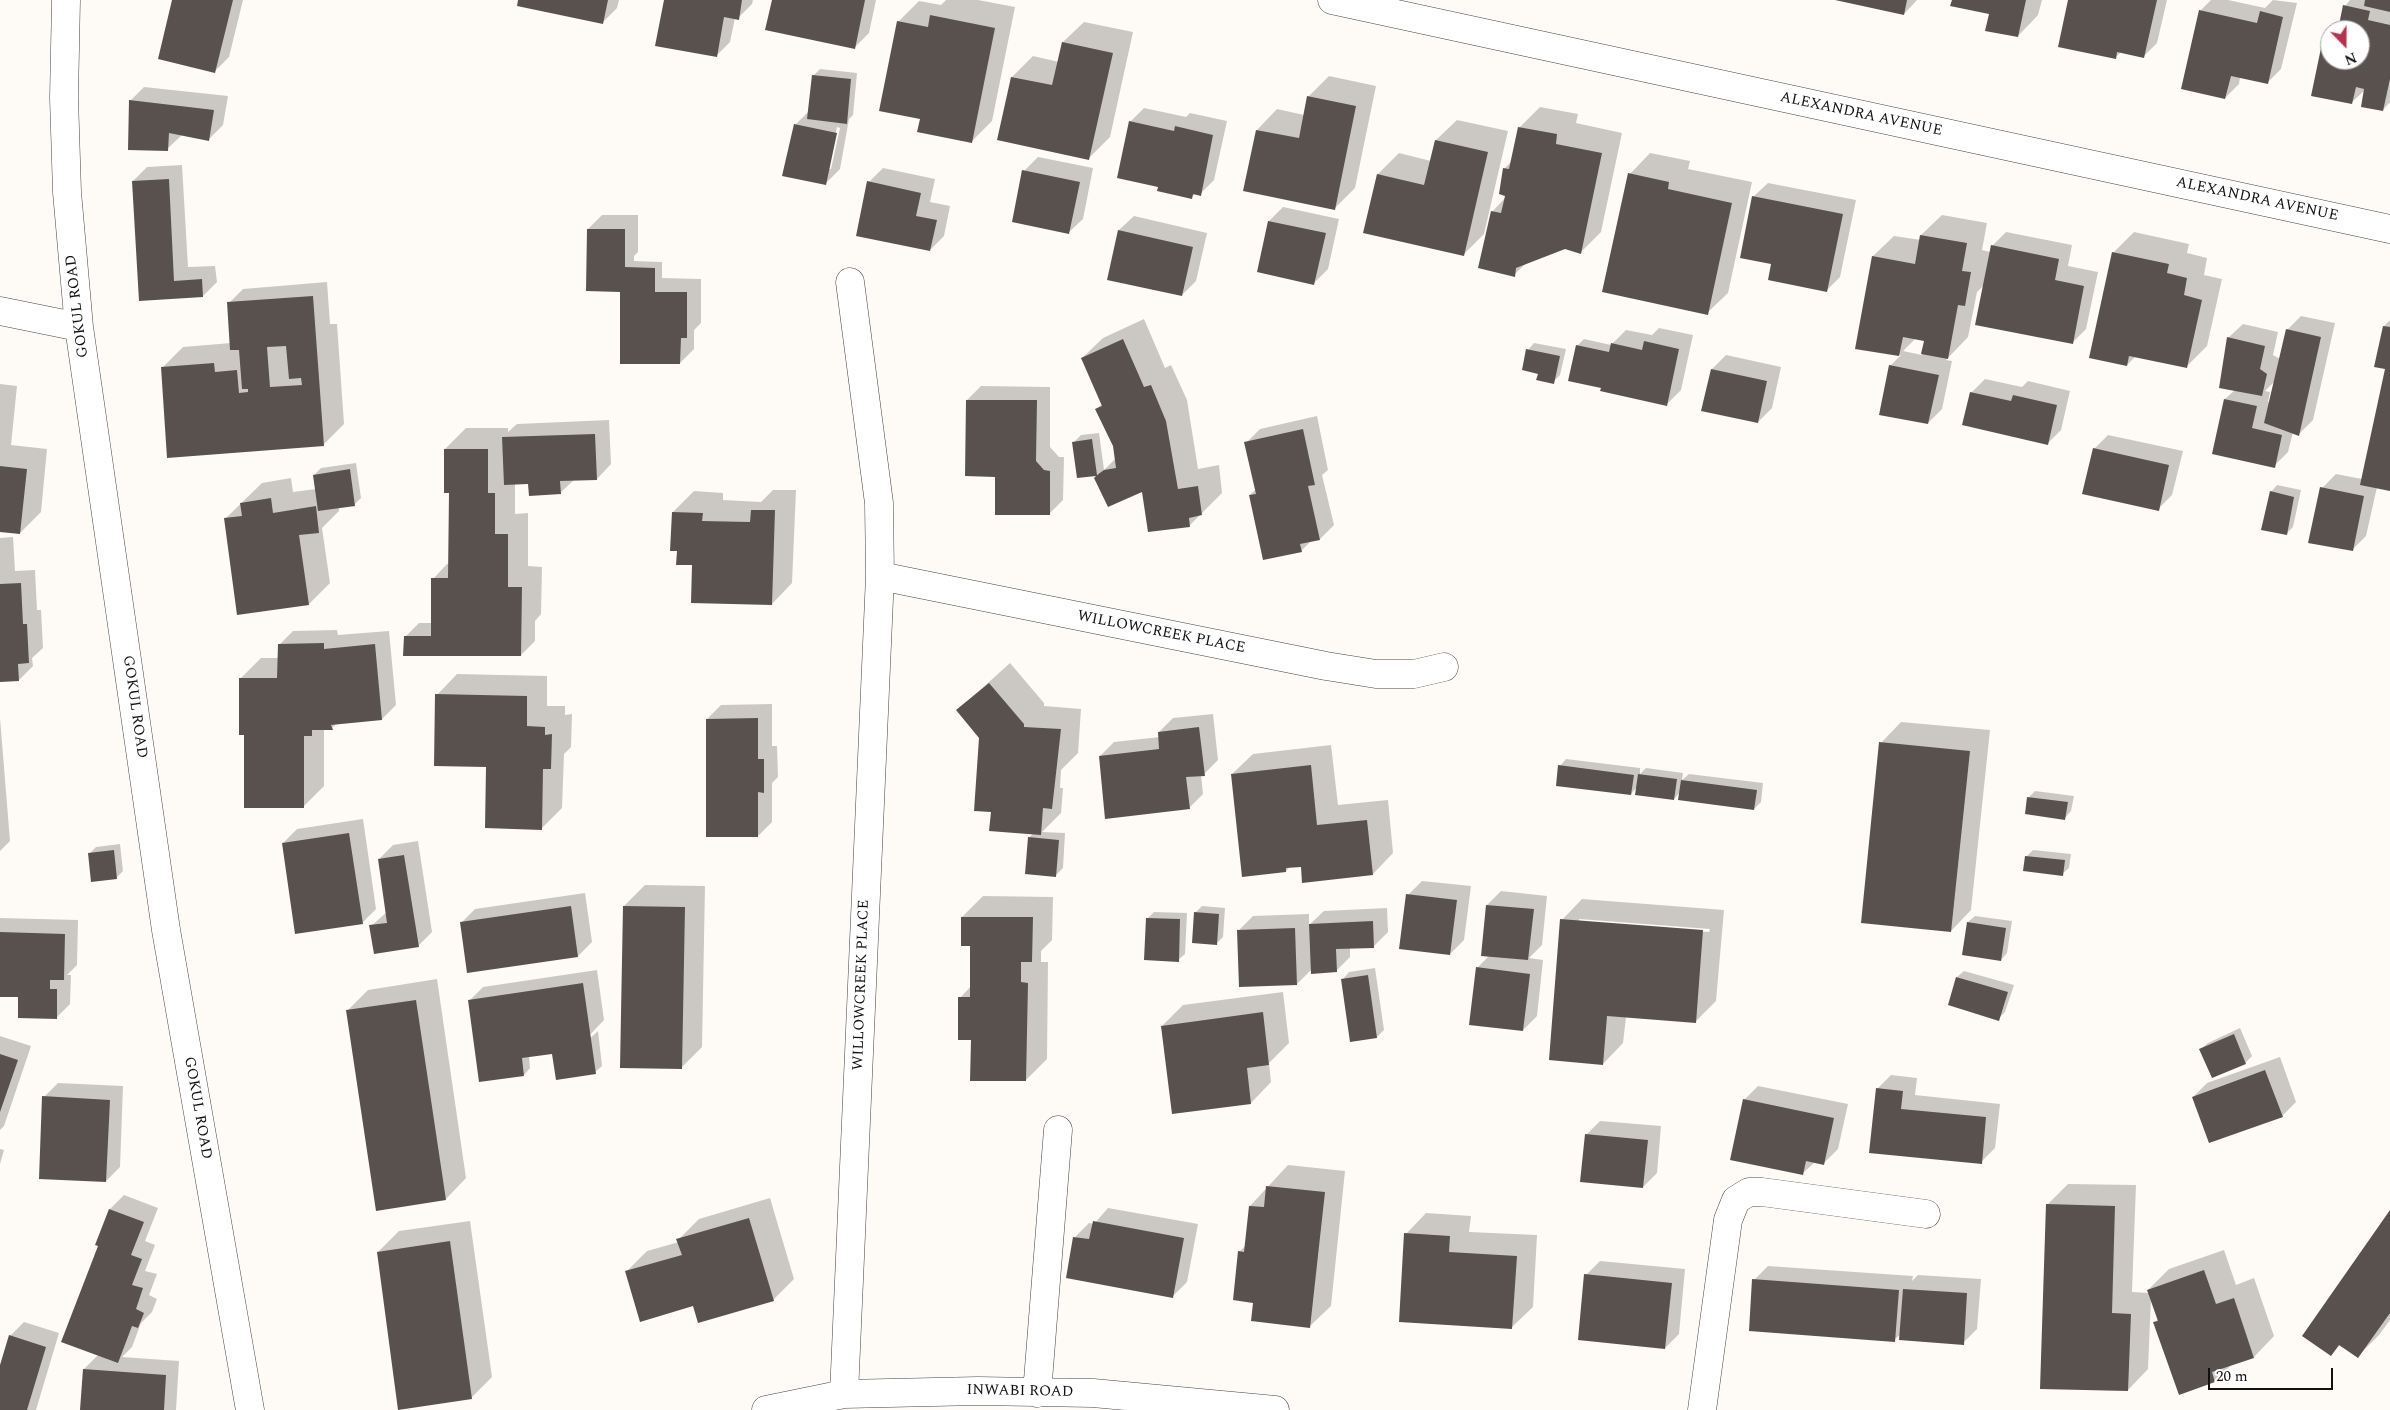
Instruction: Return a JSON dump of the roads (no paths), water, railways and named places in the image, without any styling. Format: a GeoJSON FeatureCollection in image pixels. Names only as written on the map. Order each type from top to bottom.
{"type":"FeatureCollection","features":[{"type":"Feature","properties":{"kind":"street","name":"GOKUL ROAD"},"geometry":{"type":"LineString","coordinates":[[66,0],[64,98],[66,192],[79,327],[166,930],[250,1410]]}},
{"type":"Feature","properties":{"kind":"street","name":"ALEXANDRA AVENUE"},"geometry":{"type":"LineString","coordinates":[[1332,0],[2390,228]]}},
{"type":"Feature","properties":{"kind":"street","name":"WILLOWCREEK PLACE"},"geometry":{"type":"LineString","coordinates":[[844,1394],[880,576],[879,503],[850,282]]}},
{"type":"Feature","properties":{"kind":"street"},"geometry":{"type":"LineString","coordinates":[[0,311],[79,327]]}},
{"type":"Feature","properties":{"kind":"street","name":"WILLOWCREEK PLACE"},"geometry":{"type":"LineString","coordinates":[[880,576],[1326,666],[1376,674],[1414,674],[1444,667]]}},
{"type":"Feature","properties":{"kind":"street"},"geometry":{"type":"LineString","coordinates":[[1037,1393],[1058,1130]]}},
{"type":"Feature","properties":{"kind":"street"},"geometry":{"type":"LineString","coordinates":[[1702,1410],[1728,1220],[1736,1200],[1749,1192],[1762,1192],[1926,1214]]}},
{"type":"Feature","properties":{"kind":"street","name":"INWABI ROAD"},"geometry":{"type":"LineString","coordinates":[[766,1410],[844,1394],[871,1401],[1037,1393],[1093,1393],[1275,1410]]}}]}
